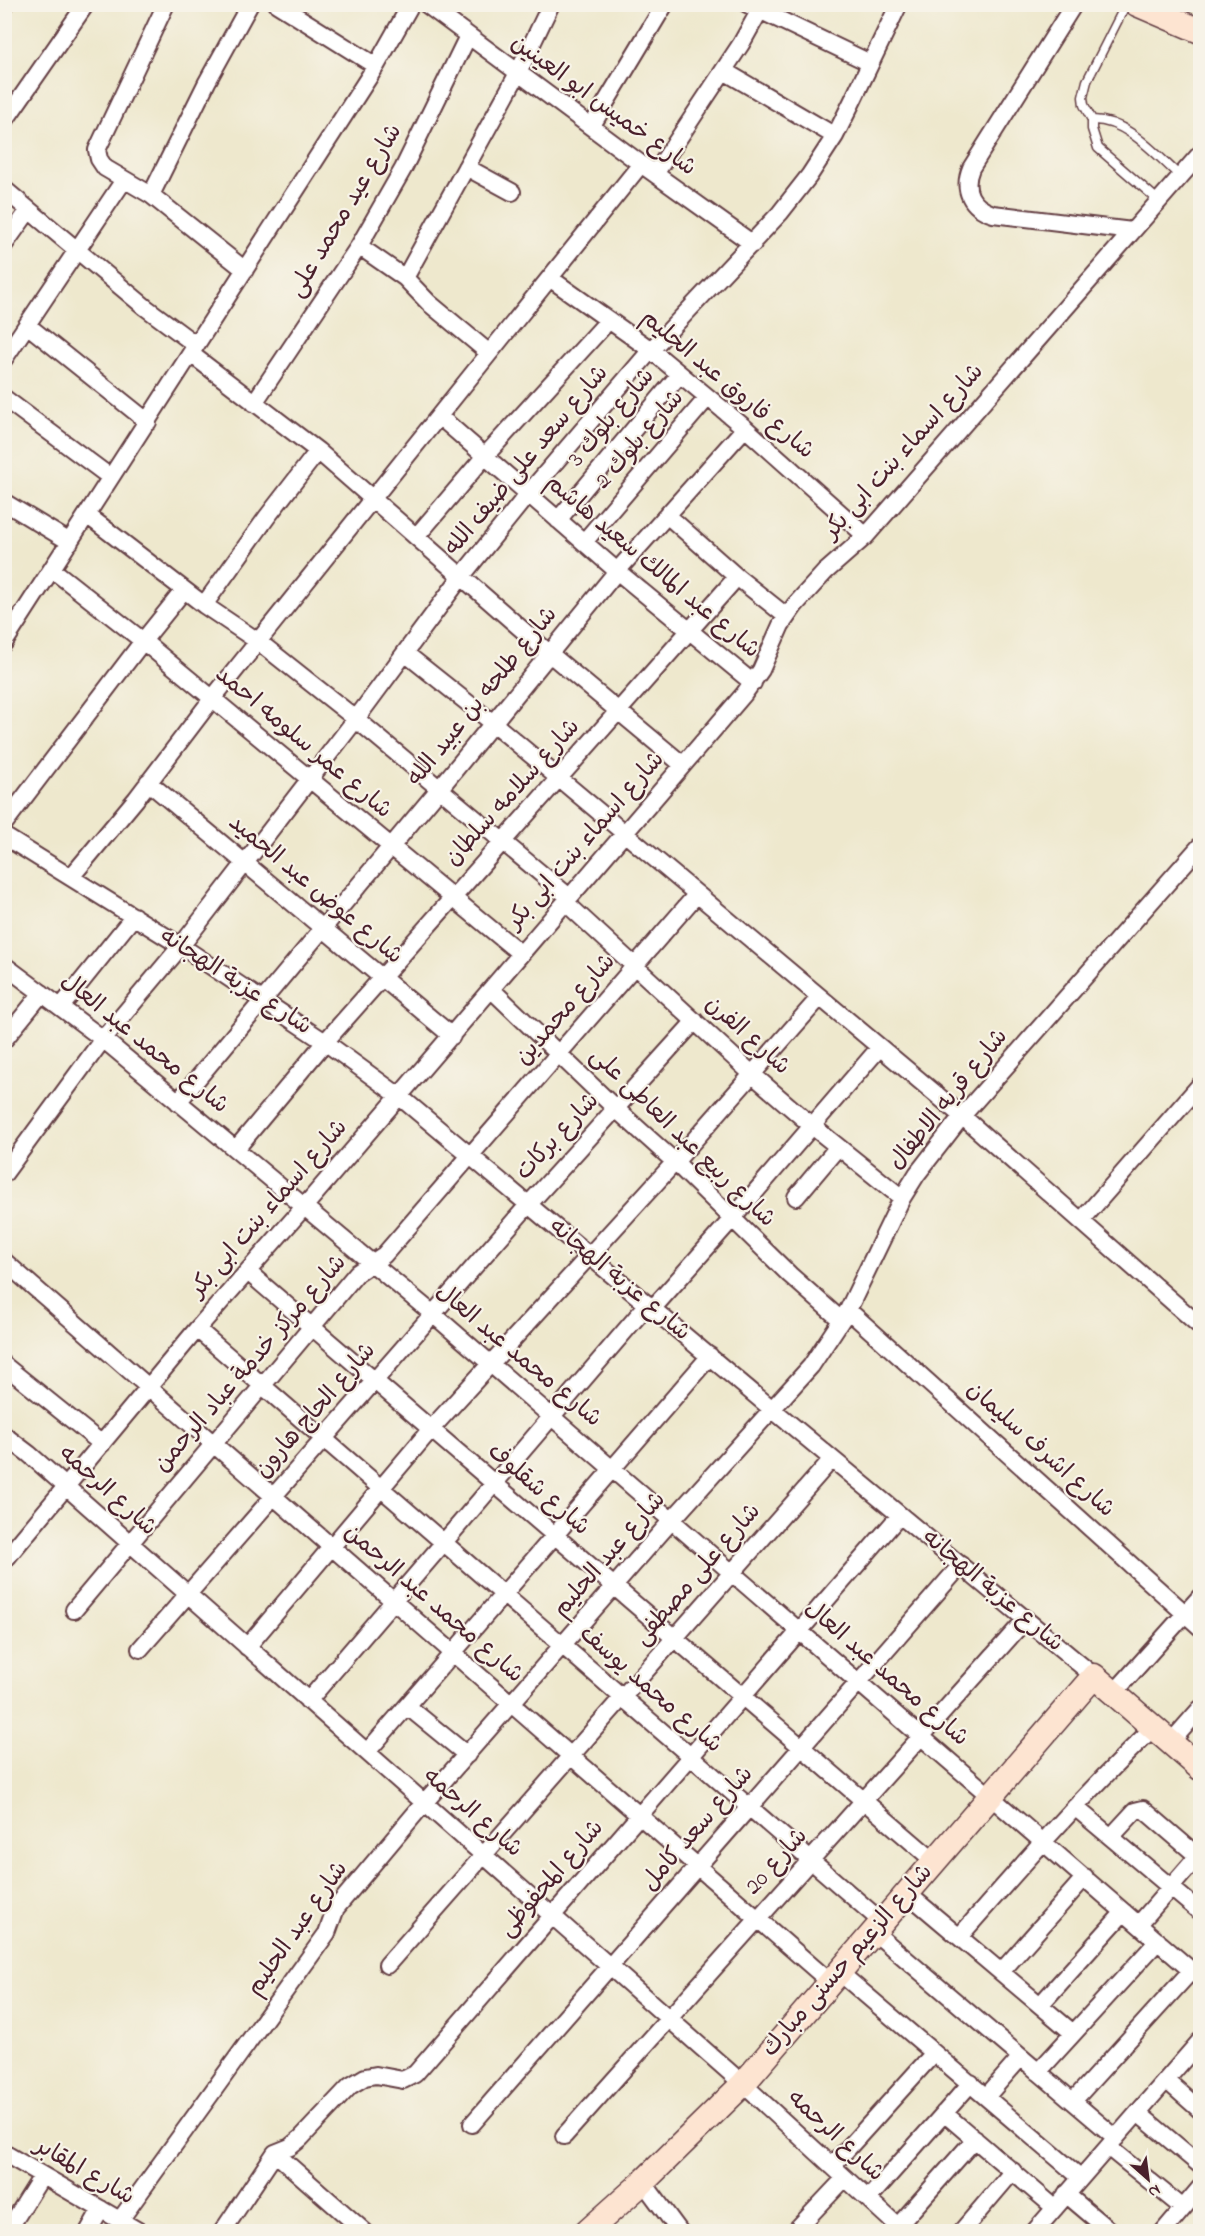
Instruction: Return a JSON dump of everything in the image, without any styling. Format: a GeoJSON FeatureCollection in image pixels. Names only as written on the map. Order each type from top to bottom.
{"type":"FeatureCollection","features":[{"type":"Feature","properties":{"kind":"street"},"geometry":{"type":"LineString","coordinates":[[4,122],[86,4]]}},
{"type":"Feature","properties":{"kind":"street"},"geometry":{"type":"LineString","coordinates":[[166,4],[97,150],[99,159],[105,168],[151,195],[245,270]]}},
{"type":"Feature","properties":{"kind":"street"},"geometry":{"type":"LineString","coordinates":[[151,195],[207,82],[250,4]]}},
{"type":"Feature","properties":{"kind":"street"},"geometry":{"type":"LineString","coordinates":[[277,4],[376,66]]}},
{"type":"Feature","properties":{"kind":"street"},"geometry":{"type":"LineString","coordinates":[[4,643],[376,66],[411,4]]}},
{"type":"Feature","properties":{"kind":"street","name":"شارع خميس ابو العينين"},"geometry":{"type":"LineString","coordinates":[[426,4],[641,164],[753,243]]}},
{"type":"Feature","properties":{"kind":"street"},"geometry":{"type":"LineString","coordinates":[[405,278],[518,74],[551,4]]}},
{"type":"Feature","properties":{"kind":"street"},"geometry":{"type":"LineString","coordinates":[[591,127],[665,4]]}},
{"type":"Feature","properties":{"kind":"street","name":"شارع سعد على ضيف الله"},"geometry":{"type":"LineString","coordinates":[[8,1164],[102,1039],[181,946],[356,719],[461,577],[528,494],[651,350],[753,243],[809,176],[835,136],[899,4]]}},
{"type":"Feature","properties":{"kind":"street"},"geometry":{"type":"LineString","coordinates":[[1074,4],[970,168],[967,188],[976,205],[993,214],[1132,231]]}},
{"type":"Feature","properties":{"kind":"street"},"geometry":{"type":"LineString","coordinates":[[1137,4],[1200,31]]}},
{"type":"Feature","properties":{"kind":"street"},"geometry":{"type":"LineString","coordinates":[[655,174],[723,71],[753,7],[870,63]]}},
{"type":"Feature","properties":{"kind":"street","name":"شارع عيد محمد على"},"geometry":{"type":"LineString","coordinates":[[254,403],[359,246],[403,169],[468,36]]}},
{"type":"Feature","properties":{"kind":"street"},"geometry":{"type":"LineString","coordinates":[[723,71],[835,136]]}},
{"type":"Feature","properties":{"kind":"street","name":"شارع اسماء بنت ابى بكر"},"geometry":{"type":"LineString","coordinates":[[4,1561],[197,1329],[452,1036],[753,683],[786,616],[814,582],[866,536],[1200,154]]}},
{"type":"Feature","properties":{"kind":"street"},"geometry":{"type":"LineString","coordinates":[[71,877],[641,164]]}},
{"type":"Feature","properties":{"kind":"street"},"geometry":{"type":"LineString","coordinates":[[466,167],[512,192]]}},
{"type":"Feature","properties":{"kind":"street"},"geometry":{"type":"LineString","coordinates":[[4,359],[124,180]]}},
{"type":"Feature","properties":{"kind":"street"},"geometry":{"type":"LineString","coordinates":[[4,189],[145,307],[254,403],[318,450],[550,654],[683,765]]}},
{"type":"Feature","properties":{"kind":"street"},"geometry":{"type":"LineString","coordinates":[[4,245],[30,210]]}},
{"type":"Feature","properties":{"kind":"street"},"geometry":{"type":"LineString","coordinates":[[359,246],[405,278],[429,303],[489,353]]}},
{"type":"Feature","properties":{"kind":"street","name":"شارع فاروق عبد الحليم"},"geometry":{"type":"LineString","coordinates":[[551,279],[651,350],[745,428],[866,536]]}},
{"type":"Feature","properties":{"kind":"street"},"geometry":{"type":"LineString","coordinates":[[416,537],[485,456],[609,320]]}},
{"type":"Feature","properties":{"kind":"street"},"geometry":{"type":"LineString","coordinates":[[27,325],[148,422]]}},
{"type":"Feature","properties":{"kind":"street","name":"شارع بلوك 3"},"geometry":{"type":"LineString","coordinates":[[558,520],[680,374]]}},
{"type":"Feature","properties":{"kind":"street","name":"شارع بلوك 2"},"geometry":{"type":"LineString","coordinates":[[584,542],[708,397]]}},
{"type":"Feature","properties":{"kind":"street"},"geometry":{"type":"LineString","coordinates":[[4,398],[110,477]]}},
{"type":"Feature","properties":{"kind":"street","name":"شارع عبد المالك سعيد هاشم"},"geometry":{"type":"LineString","coordinates":[[440,417],[617,571],[753,683]]}},
{"type":"Feature","properties":{"kind":"street","name":"شارع طلحه بن عبيد الله"},"geometry":{"type":"LineString","coordinates":[[178,1102],[440,788],[617,571],[745,428]]}},
{"type":"Feature","properties":{"kind":"street"},"geometry":{"type":"LineString","coordinates":[[204,605],[318,450]]}},
{"type":"Feature","properties":{"kind":"street"},"geometry":{"type":"LineString","coordinates":[[4,502],[70,542]]}},
{"type":"Feature","properties":{"kind":"street","name":"شارع الفرن"},"geometry":{"type":"LineString","coordinates":[[87,514],[204,605],[259,642],[440,788],[503,841],[752,1074],[902,1198]]}},
{"type":"Feature","properties":{"kind":"street"},"geometry":{"type":"LineString","coordinates":[[667,515],[737,577],[786,616]]}},
{"type":"Feature","properties":{"kind":"street","name":"شارع عمر سلومه احمد"},"geometry":{"type":"LineString","coordinates":[[53,570],[143,641],[520,954]]}},
{"type":"Feature","properties":{"kind":"street","name":"شارع سلامه سلطان"},"geometry":{"type":"LineString","coordinates":[[236,1149],[325,1042],[737,577]]}},
{"type":"Feature","properties":{"kind":"street"},"geometry":{"type":"LineString","coordinates":[[4,824],[184,590]]}},
{"type":"Feature","properties":{"kind":"street"},"geometry":{"type":"LineString","coordinates":[[405,653],[493,723],[962,1116],[1200,1326]]}},
{"type":"Feature","properties":{"kind":"street","name":"شارع عوض عبد الحميد"},"geometry":{"type":"LineString","coordinates":[[148,782],[452,1036]]}},
{"type":"Feature","properties":{"kind":"street","name":"شارع عزبة الهجانه"},"geometry":{"type":"LineString","coordinates":[[4,836],[181,946],[325,1042],[399,1096],[832,1459],[961,1564],[1200,1767]]}},
{"type":"Feature","properties":{"kind":"street","name":"شارع قريه الاطفال"},"geometry":{"type":"LineString","coordinates":[[772,1409],[811,1366],[844,1315],[902,1198],[917,1174],[962,1116],[1200,846]]}},
{"type":"Feature","properties":{"kind":"street","name":"شارع محمدين"},"geometry":{"type":"LineString","coordinates":[[471,1156],[697,894]]}},
{"type":"Feature","properties":{"kind":"street"},"geometry":{"type":"LineString","coordinates":[[61,1007],[134,916]]}},
{"type":"Feature","properties":{"kind":"street","name":"شارع محمد عبد العال"},"geometry":{"type":"LineString","coordinates":[[4,964],[102,1039],[433,1314],[1196,1974]]}},
{"type":"Feature","properties":{"kind":"street","name":"شارع ربيع عبد العاطى على"},"geometry":{"type":"LineString","coordinates":[[491,989],[616,1109],[675,1162],[790,1275],[844,1315]]}},
{"type":"Feature","properties":{"kind":"street"},"geometry":{"type":"LineString","coordinates":[[4,1040],[42,993]]}},
{"type":"Feature","properties":{"kind":"street"},"geometry":{"type":"LineString","coordinates":[[247,1647],[431,1429],[675,1162],[820,997]]}},
{"type":"Feature","properties":{"kind":"street","name":"شارع بركات"},"geometry":{"type":"LineString","coordinates":[[529,1204],[695,1021]]}},
{"type":"Feature","properties":{"kind":"street"},"geometry":{"type":"LineString","coordinates":[[308,1701],[552,1416],[650,1306],[732,1219],[880,1047]]}},
{"type":"Feature","properties":{"kind":"street"},"geometry":{"type":"LineString","coordinates":[[1081,1221],[1200,1085]]}},
{"type":"Feature","properties":{"kind":"street"},"geometry":{"type":"LineString","coordinates":[[796,1197],[838,1147]]}},
{"type":"Feature","properties":{"kind":"street","name":"شارع مركز خدمة عباد الرحمن"},"geometry":{"type":"LineString","coordinates":[[74,1610],[357,1273],[384,1255],[471,1156]]}},
{"type":"Feature","properties":{"kind":"street","name":"شارع الحاج هارون"},"geometry":{"type":"LineString","coordinates":[[140,1649],[529,1204]]}},
{"type":"Feature","properties":{"kind":"street","name":"شارع محمد عبد الرحمن"},"geometry":{"type":"LineString","coordinates":[[4,1261],[758,1919],[934,2053],[1081,2178]]}},
{"type":"Feature","properties":{"kind":"street","name":"شارع شقلوف"},"geometry":{"type":"LineString","coordinates":[[248,1272],[934,1861]]}},
{"type":"Feature","properties":{"kind":"street","name":"شارع اشرف سليمان"},"geometry":{"type":"LineString","coordinates":[[844,1315],[1200,1626]]}},
{"type":"Feature","properties":{"kind":"street","name":"شارع محمد يوسف"},"geometry":{"type":"LineString","coordinates":[[197,1329],[810,1861],[878,1927],[1073,2101],[1112,2143],[1183,2208]]}},
{"type":"Feature","properties":{"kind":"street"},"geometry":{"type":"LineString","coordinates":[[367,1752],[710,1356]]}},
{"type":"Feature","properties":{"kind":"street"},"geometry":{"type":"LineString","coordinates":[[4,1365],[102,1444]]}},
{"type":"Feature","properties":{"kind":"street","name":"شارع عبد الحليم"},"geometry":{"type":"LineString","coordinates":[[120,2220],[330,1929],[336,1908],[424,1803],[772,1409]]}},
{"type":"Feature","properties":{"kind":"street","name":"شارع الرحمه"},"geometry":{"type":"LineString","coordinates":[[4,1435],[130,1543],[743,2084],[901,2229]]}},
{"type":"Feature","properties":{"kind":"street","name":"شارع على مصطفى"},"geometry":{"type":"LineString","coordinates":[[387,1965],[832,1459]]}},
{"type":"Feature","properties":{"kind":"street","name":"شارع المحفوظى"},"geometry":{"type":"LineString","coordinates":[[222,2232],[275,2153],[290,2147],[301,2138],[350,2086],[376,2075],[403,2080],[411,2077],[900,1515]]}},
{"type":"Feature","properties":{"kind":"street","name":"شارع سعد كامل"},"geometry":{"type":"LineString","coordinates":[[472,2124],[961,1564]]}},
{"type":"Feature","properties":{"kind":"street"},"geometry":{"type":"LineString","coordinates":[[1114,1693],[1200,1597]]}},
{"type":"Feature","properties":{"kind":"street","name":"شارع 20"},"geometry":{"type":"LineString","coordinates":[[564,2136],[1026,1619]]}},
{"type":"Feature","properties":{"kind":"street","name":"شارع الزعيم حسنى مبارك"},"geometry":{"type":"LineString","coordinates":[[587,2232],[643,2182],[743,2084],[1094,1676]]}},
{"type":"Feature","properties":{"kind":"street"},"geometry":{"type":"LineString","coordinates":[[407,1706],[467,1755]]}},
{"type":"Feature","properties":{"kind":"street"},"geometry":{"type":"LineString","coordinates":[[959,1937],[1042,1841],[1075,1807],[1163,1734],[1200,1709]]}},
{"type":"Feature","properties":{"kind":"street"},"geometry":{"type":"LineString","coordinates":[[1075,1807],[1200,1912]]}},
{"type":"Feature","properties":{"kind":"street"},"geometry":{"type":"LineString","coordinates":[[1111,1837],[1135,1811],[1143,1809],[1199,1857],[1139,1924]]}},
{"type":"Feature","properties":{"kind":"street"},"geometry":{"type":"LineString","coordinates":[[1001,1972],[1085,1877]]}},
{"type":"Feature","properties":{"kind":"street"},"geometry":{"type":"LineString","coordinates":[[907,1893],[1073,2033]]}},
{"type":"Feature","properties":{"kind":"street"},"geometry":{"type":"LineString","coordinates":[[1040,2005],[1124,1912]]}},
{"type":"Feature","properties":{"kind":"street"},"geometry":{"type":"LineString","coordinates":[[1038,2072],[1158,1941]]}},
{"type":"Feature","properties":{"kind":"street"},"geometry":{"type":"LineString","coordinates":[[1073,2101],[1196,1974]]}},
{"type":"Feature","properties":{"kind":"street"},"geometry":{"type":"LineString","coordinates":[[1034,2232],[1199,2045]]}},
{"type":"Feature","properties":{"kind":"street"},"geometry":{"type":"LineString","coordinates":[[832,2166],[934,2053]]}},
{"type":"Feature","properties":{"kind":"street"},"geometry":{"type":"LineString","coordinates":[[986,2097],[1021,2057]]}},
{"type":"Feature","properties":{"kind":"street"},"geometry":{"type":"LineString","coordinates":[[1167,2080],[1200,2110]]}},
{"type":"Feature","properties":{"kind":"street"},"geometry":{"type":"LineString","coordinates":[[868,2199],[971,2083]]}},
{"type":"Feature","properties":{"kind":"street"},"geometry":{"type":"LineString","coordinates":[[944,2113],[1055,2208]]}},
{"type":"Feature","properties":{"kind":"street"},"geometry":{"type":"LineString","coordinates":[[1138,2113],[1200,2165]]}},
{"type":"Feature","properties":{"kind":"street"},"geometry":{"type":"LineString","coordinates":[[901,2229],[975,2139]]}},
{"type":"Feature","properties":{"kind":"street","name":"شارع المقابر"},"geometry":{"type":"LineString","coordinates":[[4,2153],[140,2232]]}},
{"type":"Feature","properties":{"kind":"street"},"geometry":{"type":"LineString","coordinates":[[275,2153],[365,2232]]}},
{"type":"Feature","properties":{"kind":"street"},"geometry":{"type":"LineString","coordinates":[[961,2232],[1012,2171]]}},
{"type":"Feature","properties":{"kind":"street"},"geometry":{"type":"LineString","coordinates":[[7,2232],[42,2176]]}},
{"type":"Feature","properties":{"kind":"street"},"geometry":{"type":"LineString","coordinates":[[796,2231],[845,2178]]}},
{"type":"Feature","properties":{"kind":"street"},"geometry":{"type":"LineString","coordinates":[[643,2182],[681,2232]]}},
{"type":"Feature","properties":{"kind":"street"},"geometry":{"type":"LineString","coordinates":[[1163,2232],[1200,2187]]}},
{"type":"Feature","properties":{"kind":"street"},"geometry":{"type":"LineString","coordinates":[[1066,2194],[1109,2231]]}},
{"type":"Feature","properties":{"kind":"street"},"geometry":{"type":"LineString","coordinates":[[88,2232],[101,2209]]}},
{"type":"Feature","properties":{"kind":"lane"},"geometry":{"type":"LineString","coordinates":[[1126,4],[1084,89],[1084,105],[1092,120],[1094,140],[1098,148],[1159,201]]}},
{"type":"Feature","properties":{"kind":"lane"},"geometry":{"type":"LineString","coordinates":[[1092,120],[1108,121],[1122,126],[1180,176]]}}]}
